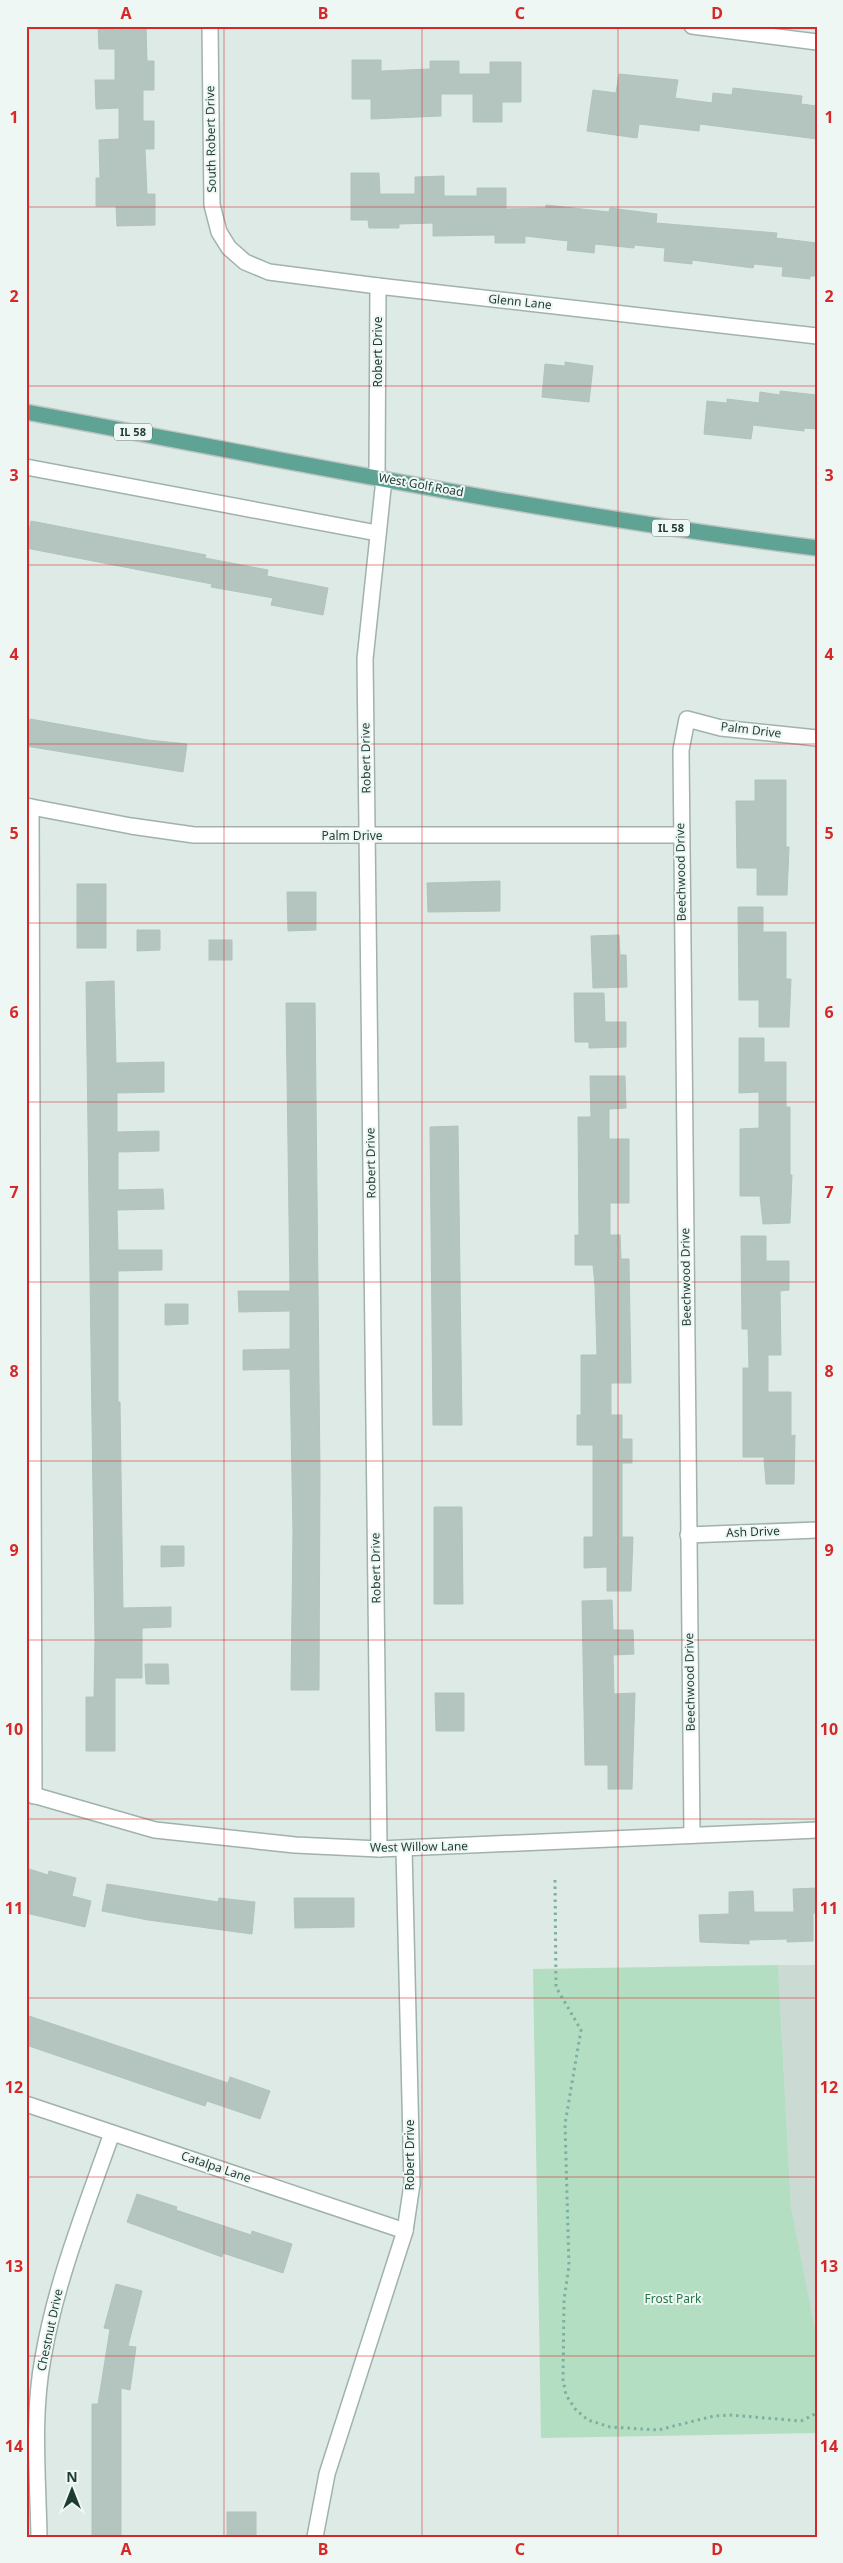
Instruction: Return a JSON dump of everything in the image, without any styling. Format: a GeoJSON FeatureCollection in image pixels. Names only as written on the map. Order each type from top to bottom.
{"type":"FeatureCollection","features":[{"type":"Feature","properties":{"kind":"main road","name":"West Golf Road"},"geometry":{"type":"LineString","coordinates":[[26,412],[381,478],[710,534],[817,548]]}},
{"type":"Feature","properties":{"kind":"street","name":"South Robert Drive"},"geometry":{"type":"LineString","coordinates":[[210,26],[212,204],[219,232],[230,248]]}},
{"type":"Feature","properties":{"kind":"street"},"geometry":{"type":"LineString","coordinates":[[692,26],[817,42]]}},
{"type":"Feature","properties":{"kind":"street","name":"Glenn Lane"},"geometry":{"type":"LineString","coordinates":[[230,248],[245,262],[269,272],[817,336]]}},
{"type":"Feature","properties":{"kind":"street","name":"Robert Drive"},"geometry":{"type":"LineString","coordinates":[[378,286],[381,478],[364,659],[379,1849]]}},
{"type":"Feature","properties":{"kind":"street"},"geometry":{"type":"LineString","coordinates":[[26,467],[377,533]]}},
{"type":"Feature","properties":{"kind":"street","name":"Palm Drive"},"geometry":{"type":"LineString","coordinates":[[687,718],[721,728],[817,738]]}},
{"type":"Feature","properties":{"kind":"street","name":"Beechwood Drive"},"geometry":{"type":"LineString","coordinates":[[687,718],[681,750],[680,835],[692,1836]]}},
{"type":"Feature","properties":{"kind":"street"},"geometry":{"type":"LineString","coordinates":[[29,807],[30,1795]]}},
{"type":"Feature","properties":{"kind":"street","name":"Palm Drive"},"geometry":{"type":"LineString","coordinates":[[29,807],[131,826],[194,835],[680,835]]}},
{"type":"Feature","properties":{"kind":"street","name":"Ash Drive"},"geometry":{"type":"LineString","coordinates":[[688,1534],[817,1530]]}},
{"type":"Feature","properties":{"kind":"street","name":"West Willow Lane"},"geometry":{"type":"LineString","coordinates":[[30,1795],[155,1830],[295,1845],[379,1849],[817,1830]]}},
{"type":"Feature","properties":{"kind":"street","name":"Robert Drive"},"geometry":{"type":"LineString","coordinates":[[315,2537],[327,2474],[405,2231],[412,2184],[404,1849]]}},
{"type":"Feature","properties":{"kind":"street","name":"Catalpa Lane"},"geometry":{"type":"LineString","coordinates":[[26,2104],[405,2231]]}},
{"type":"Feature","properties":{"kind":"street","name":"Chestnut Drive"},"geometry":{"type":"LineString","coordinates":[[39,2537],[38,2411],[42,2359],[58,2288],[112,2133]]}},
{"type":"Feature","properties":{"kind":"path"},"geometry":{"type":"LineString","coordinates":[[555,1880],[556,1987],[581,2030],[565,2124],[569,2266],[564,2300],[562,2380],[566,2395],[576,2410],[588,2420],[610,2427],[658,2430],[714,2416],[730,2415],[801,2421],[817,2413]]}},
{"type":"Feature","properties":{"kind":"shaded area"},"geometry":{"type":"Polygon","coordinates":[[[778,1965],[817,1965],[817,2338],[791,2208],[778,1965]]]}},
{"type":"Feature","properties":{"kind":"green space","name":"Frost Park"},"geometry":{"type":"Polygon","coordinates":[[[778,1965],[791,2207],[817,2338],[817,2433],[541,2438],[533,1969],[778,1965]]]}},
{"type":"Feature","properties":{"kind":"building"},"geometry":{"type":"Polygon","coordinates":[[[98,26],[146,26],[147,61],[154,61],[154,90],[143,90],[143,121],[154,121],[154,149],[145,149],[147,194],[155,194],[155,225],[117,226],[116,206],[96,206],[96,178],[100,178],[99,140],[119,139],[119,108],[96,109],[95,80],[115,80],[115,49],[99,49],[98,26]]]}},
{"type":"Feature","properties":{"kind":"building"},"geometry":{"type":"Polygon","coordinates":[[[352,60],[381,60],[381,71],[430,69],[430,61],[459,61],[459,74],[490,74],[490,62],[521,62],[521,102],[502,102],[502,122],[473,122],[473,94],[441,94],[441,116],[371,119],[371,99],[352,99],[352,60]]]}},
{"type":"Feature","properties":{"kind":"building"},"geometry":{"type":"Polygon","coordinates":[[[619,74],[678,80],[675,98],[712,103],[713,93],[732,95],[733,88],[802,96],[801,104],[817,106],[817,139],[700,124],[699,131],[639,124],[637,138],[587,131],[593,90],[616,93],[619,74]]]}},
{"type":"Feature","properties":{"kind":"building"},"geometry":{"type":"Polygon","coordinates":[[[351,173],[379,173],[380,194],[415,194],[415,177],[444,176],[444,196],[477,196],[477,188],[506,188],[506,209],[546,208],[546,205],[609,212],[610,208],[657,214],[656,223],[777,233],[776,238],[817,243],[817,276],[810,276],[810,279],[782,276],[783,267],[754,264],[753,268],[692,260],[692,264],[664,261],[665,248],[634,245],[634,248],[595,244],[594,253],[567,250],[568,241],[525,236],[525,243],[495,243],[495,235],[433,236],[433,223],[399,224],[399,228],[369,228],[368,220],[351,220],[351,173]]]}},
{"type":"Feature","properties":{"kind":"building"},"geometry":{"type":"Polygon","coordinates":[[[565,362],[593,366],[589,402],[542,397],[545,364],[565,366],[565,362]]]}},
{"type":"Feature","properties":{"kind":"building"},"geometry":{"type":"Polygon","coordinates":[[[780,391],[817,395],[817,429],[804,428],[804,431],[753,425],[751,439],[704,434],[707,401],[727,403],[727,399],[759,403],[760,392],[780,395],[780,391]]]}},
{"type":"Feature","properties":{"kind":"building"},"geometry":{"type":"Polygon","coordinates":[[[31,521],[206,555],[205,558],[268,570],[267,576],[328,588],[323,615],[271,605],[273,598],[211,587],[212,584],[26,548],[31,521]]]}},
{"type":"Feature","properties":{"kind":"building"},"geometry":{"type":"Polygon","coordinates":[[[30,719],[148,740],[187,744],[183,772],[26,746],[30,719]]]}},
{"type":"Feature","properties":{"kind":"building"},"geometry":{"type":"Polygon","coordinates":[[[755,780],[786,780],[786,847],[789,847],[787,895],[757,895],[757,868],[737,868],[736,801],[755,801],[755,780]]]}},
{"type":"Feature","properties":{"kind":"building"},"geometry":{"type":"Polygon","coordinates":[[[500,881],[500,911],[428,912],[427,883],[500,881]]]}},
{"type":"Feature","properties":{"kind":"building"},"geometry":{"type":"Polygon","coordinates":[[[77,884],[106,884],[106,948],[77,948],[77,884]]]}},
{"type":"Feature","properties":{"kind":"building"},"geometry":{"type":"Polygon","coordinates":[[[287,892],[316,892],[316,930],[288,931],[287,892]]]}},
{"type":"Feature","properties":{"kind":"building"},"geometry":{"type":"Polygon","coordinates":[[[738,907],[763,907],[763,932],[786,932],[786,979],[791,979],[789,1027],[759,1027],[759,1000],[739,1000],[738,907]]]}},
{"type":"Feature","properties":{"kind":"building"},"geometry":{"type":"Polygon","coordinates":[[[137,930],[160,930],[160,950],[137,951],[137,930]]]}},
{"type":"Feature","properties":{"kind":"building"},"geometry":{"type":"Polygon","coordinates":[[[619,935],[620,955],[626,955],[627,987],[593,988],[591,936],[619,935]]]}},
{"type":"Feature","properties":{"kind":"building"},"geometry":{"type":"Polygon","coordinates":[[[209,940],[232,940],[232,960],[209,960],[209,940]]]}},
{"type":"Feature","properties":{"kind":"building"},"geometry":{"type":"Polygon","coordinates":[[[114,981],[116,1063],[164,1062],[164,1092],[117,1093],[117,1132],[159,1131],[159,1151],[118,1152],[118,1190],[163,1189],[164,1209],[117,1210],[118,1250],[162,1250],[162,1270],[118,1271],[118,1402],[120,1402],[123,1608],[171,1607],[171,1627],[142,1628],[142,1678],[115,1678],[115,1751],[86,1751],[86,1697],[94,1697],[95,1640],[86,982],[114,981]]]}},
{"type":"Feature","properties":{"kind":"building"},"geometry":{"type":"Polygon","coordinates":[[[574,993],[604,993],[605,1022],[626,1022],[626,1047],[589,1048],[589,1042],[575,1042],[574,993]]]}},
{"type":"Feature","properties":{"kind":"building"},"geometry":{"type":"Polygon","coordinates":[[[286,1003],[315,1003],[320,1474],[319,1690],[291,1690],[293,1533],[290,1369],[243,1370],[243,1350],[290,1349],[290,1311],[239,1312],[238,1291],[290,1291],[286,1003]]]}},
{"type":"Feature","properties":{"kind":"building"},"geometry":{"type":"Polygon","coordinates":[[[739,1038],[764,1038],[764,1062],[786,1062],[786,1107],[790,1107],[790,1175],[792,1175],[790,1223],[763,1224],[760,1196],[740,1196],[740,1129],[759,1128],[759,1092],[739,1093],[739,1038]]]}},
{"type":"Feature","properties":{"kind":"building"},"geometry":{"type":"Polygon","coordinates":[[[590,1076],[625,1076],[626,1108],[609,1109],[609,1139],[629,1139],[629,1203],[610,1203],[610,1235],[620,1235],[621,1259],[629,1259],[631,1383],[611,1383],[611,1415],[622,1415],[622,1439],[632,1439],[632,1463],[622,1463],[622,1537],[633,1537],[631,1591],[607,1591],[607,1567],[584,1568],[584,1537],[593,1537],[593,1445],[577,1445],[577,1415],[581,1415],[581,1355],[597,1355],[593,1265],[575,1265],[575,1235],[579,1235],[578,1117],[591,1117],[590,1076]]]}},
{"type":"Feature","properties":{"kind":"building"},"geometry":{"type":"Polygon","coordinates":[[[458,1126],[462,1425],[433,1425],[430,1127],[458,1126]]]}},
{"type":"Feature","properties":{"kind":"building"},"geometry":{"type":"Polygon","coordinates":[[[741,1236],[766,1236],[766,1261],[789,1261],[789,1290],[780,1291],[781,1355],[768,1355],[768,1392],[791,1392],[791,1436],[795,1435],[794,1484],[766,1484],[764,1457],[743,1457],[743,1368],[749,1368],[748,1329],[742,1329],[741,1236]]]}},
{"type":"Feature","properties":{"kind":"building"},"geometry":{"type":"Polygon","coordinates":[[[165,1304],[188,1304],[188,1324],[165,1325],[165,1304]]]}},
{"type":"Feature","properties":{"kind":"building"},"geometry":{"type":"Polygon","coordinates":[[[434,1507],[462,1507],[463,1604],[434,1604],[434,1507]]]}},
{"type":"Feature","properties":{"kind":"building"},"geometry":{"type":"Polygon","coordinates":[[[161,1546],[184,1546],[184,1566],[161,1567],[161,1546]]]}},
{"type":"Feature","properties":{"kind":"building"},"geometry":{"type":"Polygon","coordinates":[[[612,1600],[613,1630],[633,1630],[634,1654],[613,1655],[614,1694],[635,1693],[632,1789],[608,1789],[608,1765],[585,1765],[582,1601],[612,1600]]]}},
{"type":"Feature","properties":{"kind":"building"},"geometry":{"type":"Polygon","coordinates":[[[145,1664],[168,1664],[169,1684],[146,1684],[145,1664]]]}},
{"type":"Feature","properties":{"kind":"building"},"geometry":{"type":"Polygon","coordinates":[[[435,1693],[464,1693],[464,1731],[436,1731],[435,1693]]]}},
{"type":"Feature","properties":{"kind":"building"},"geometry":{"type":"Polygon","coordinates":[[[26,1868],[48,1875],[49,1871],[76,1878],[72,1896],[91,1901],[85,1927],[26,1913],[26,1868]]]}},
{"type":"Feature","properties":{"kind":"building"},"geometry":{"type":"Polygon","coordinates":[[[107,1884],[218,1902],[219,1898],[255,1902],[252,1934],[148,1920],[102,1911],[107,1884]]]}},
{"type":"Feature","properties":{"kind":"building"},"geometry":{"type":"Polygon","coordinates":[[[817,1888],[817,1913],[813,1913],[813,1941],[787,1942],[787,1939],[749,1940],[749,1944],[700,1942],[699,1915],[729,1914],[729,1892],[753,1891],[754,1912],[794,1912],[793,1889],[817,1888]]]}},
{"type":"Feature","properties":{"kind":"building"},"geometry":{"type":"Polygon","coordinates":[[[294,1898],[354,1898],[354,1927],[295,1928],[294,1898]]]}},
{"type":"Feature","properties":{"kind":"building"},"geometry":{"type":"Polygon","coordinates":[[[26,2015],[228,2083],[230,2077],[270,2091],[260,2119],[207,2101],[205,2106],[26,2045],[26,2015]]]}},
{"type":"Feature","properties":{"kind":"building"},"geometry":{"type":"Polygon","coordinates":[[[137,2194],[177,2207],[176,2210],[251,2235],[252,2231],[292,2244],[283,2273],[223,2253],[222,2257],[127,2222],[137,2194]]]}},
{"type":"Feature","properties":{"kind":"building"},"geometry":{"type":"Polygon","coordinates":[[[116,2284],[142,2291],[128,2346],[136,2347],[130,2390],[121,2388],[121,2537],[92,2537],[92,2404],[98,2404],[110,2329],[104,2328],[116,2284]]]}},
{"type":"Feature","properties":{"kind":"building"},"geometry":{"type":"Polygon","coordinates":[[[227,2512],[256,2512],[256,2537],[227,2537],[227,2512]]]}}]}
